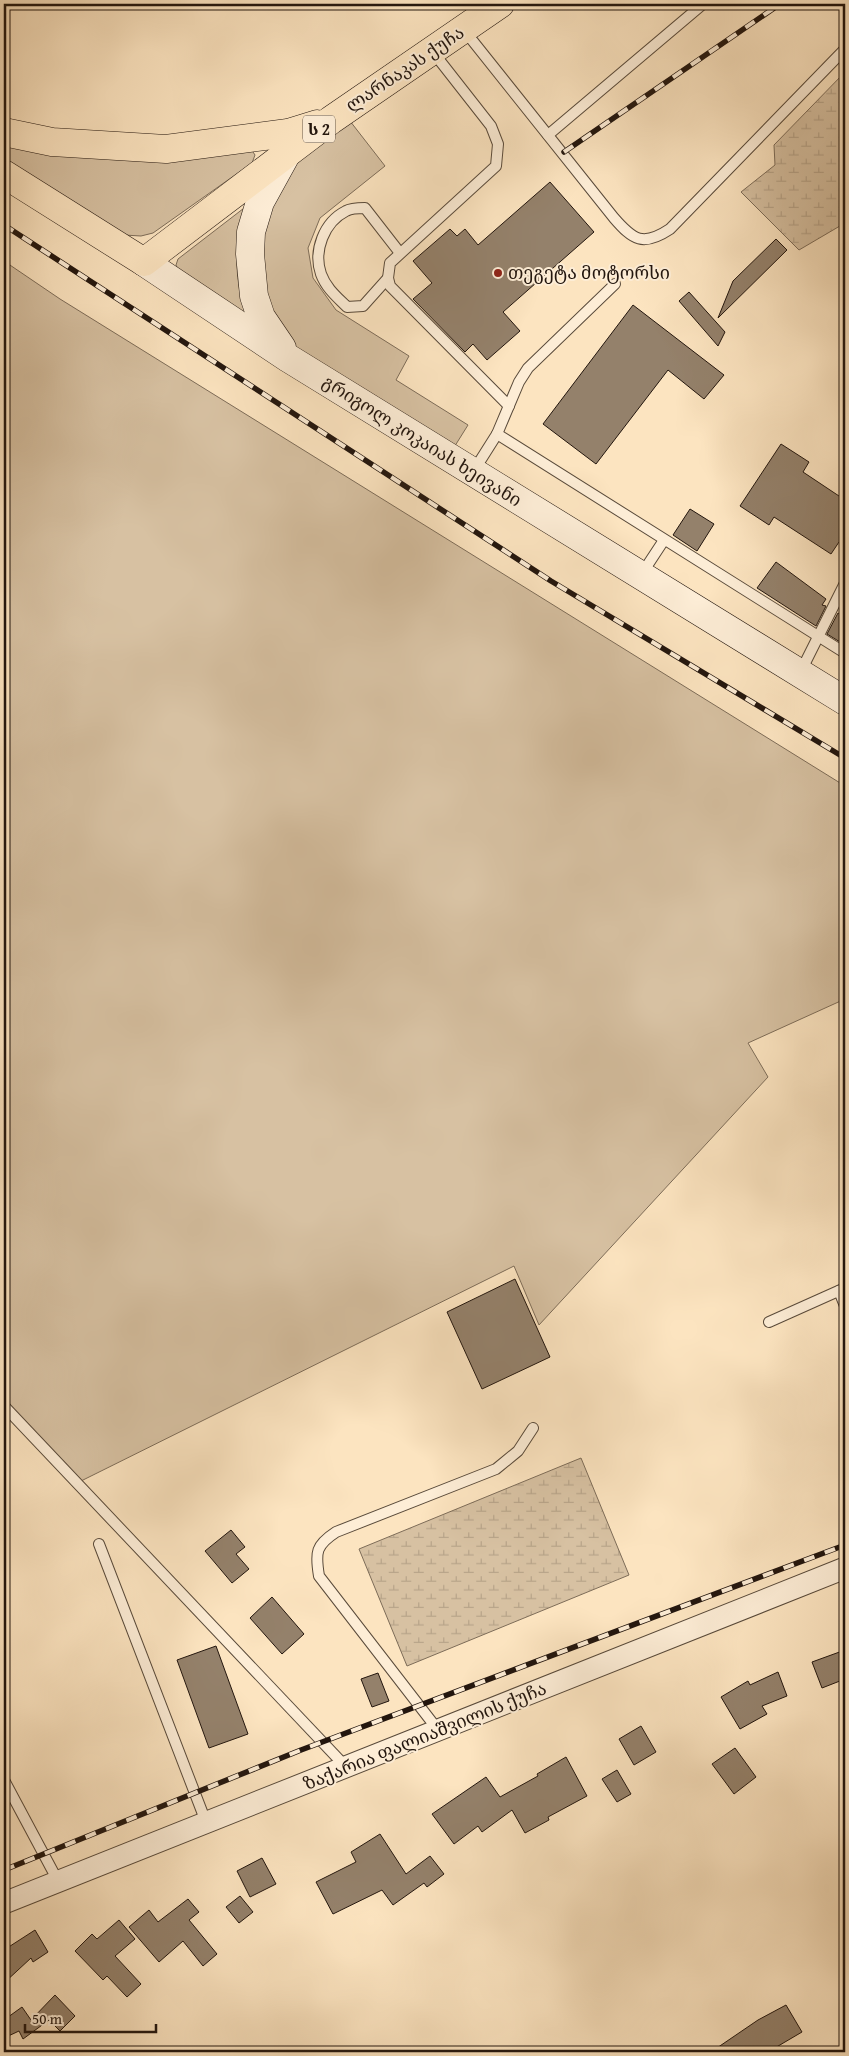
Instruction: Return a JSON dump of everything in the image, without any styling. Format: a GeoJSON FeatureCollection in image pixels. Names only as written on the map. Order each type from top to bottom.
{"type":"FeatureCollection","features":[{"type":"Feature","properties":{"kind":"highway","name":"ლარნაკას ქუჩა"},"geometry":{"type":"LineString","coordinates":[[144,262],[331,120],[500,4]]}},
{"type":"Feature","properties":{"kind":"highway"},"geometry":{"type":"LineString","coordinates":[[4,132],[52,142],[166,149],[288,133],[331,120]]}},
{"type":"Feature","properties":{"kind":"highway","name":"გრიგოლ კოკაიას ხეივანი"},"geometry":{"type":"LineString","coordinates":[[4,174],[144,262]]}},
{"type":"Feature","properties":{"kind":"main road"},"geometry":{"type":"LineString","coordinates":[[286,153],[260,202],[251,232],[250,254],[254,296],[261,317],[288,358]]}},
{"type":"Feature","properties":{"kind":"main road","name":"გრიგოლ კოკაიას ხეივანი"},"geometry":{"type":"LineString","coordinates":[[144,262],[288,358],[799,674],[844,699]]}},
{"type":"Feature","properties":{"kind":"street","name":"ზაქარია ფალიაშვილის ქუჩა"},"geometry":{"type":"LineString","coordinates":[[4,1903],[845,1568]]}},
{"type":"Feature","properties":{"kind":"lane"},"geometry":{"type":"LineString","coordinates":[[548,135],[703,4]]}},
{"type":"Feature","properties":{"kind":"lane"},"geometry":{"type":"LineString","coordinates":[[463,29],[629,235],[639,239],[660,236],[670,229],[845,49]]}},
{"type":"Feature","properties":{"kind":"lane"},"geometry":{"type":"LineString","coordinates":[[432,51],[491,126],[498,144],[496,166],[390,263],[388,278],[390,286],[509,406]]}},
{"type":"Feature","properties":{"kind":"lane"},"geometry":{"type":"LineString","coordinates":[[388,278],[363,306],[347,307],[327,287],[321,275],[318,260],[320,243],[330,223],[346,210],[365,208],[400,253]]}},
{"type":"Feature","properties":{"kind":"lane"},"geometry":{"type":"LineString","coordinates":[[473,472],[497,434],[519,382],[528,368],[615,284]]}},
{"type":"Feature","properties":{"kind":"lane"},"geometry":{"type":"LineString","coordinates":[[497,434],[845,653]]}},
{"type":"Feature","properties":{"kind":"lane"},"geometry":{"type":"LineString","coordinates":[[640,576],[664,540]]}},
{"type":"Feature","properties":{"kind":"lane"},"geometry":{"type":"LineString","coordinates":[[799,674],[845,583]]}},
{"type":"Feature","properties":{"kind":"lane"},"geometry":{"type":"LineString","coordinates":[[769,1322],[842,1290],[845,1306]]}},
{"type":"Feature","properties":{"kind":"lane"},"geometry":{"type":"LineString","coordinates":[[4,1406],[346,1767]]}},
{"type":"Feature","properties":{"kind":"lane"},"geometry":{"type":"LineString","coordinates":[[438,1730],[319,1576],[316,1558],[322,1541],[336,1532],[496,1470],[518,1451],[533,1428]]}},
{"type":"Feature","properties":{"kind":"lane"},"geometry":{"type":"LineString","coordinates":[[99,1544],[206,1822]]}},
{"type":"Feature","properties":{"kind":"lane"},"geometry":{"type":"LineString","coordinates":[[4,1780],[58,1881]]}},
{"type":"Feature","properties":{"kind":"green space"},"geometry":{"type":"Polygon","coordinates":[[[845,72],[845,223],[799,250],[741,192],[775,165],[774,145],[845,72]]]}},
{"type":"Feature","properties":{"kind":"green space"},"geometry":{"type":"Polygon","coordinates":[[[343,112],[385,166],[320,218],[308,248],[313,278],[336,310],[409,356],[396,380],[468,425],[448,457],[288,358],[261,317],[260,202],[343,112]]]}},
{"type":"Feature","properties":{"kind":"green space"},"geometry":{"type":"Polygon","coordinates":[[[4,144],[50,155],[251,149],[255,155],[252,163],[153,233],[141,236],[124,235],[4,163],[4,144]]]}},
{"type":"Feature","properties":{"kind":"green space"},"geometry":{"type":"Polygon","coordinates":[[[248,205],[240,234],[237,259],[241,298],[245,313],[180,274],[176,265],[178,259],[248,205]]]}},
{"type":"Feature","properties":{"kind":"green space"},"geometry":{"type":"Polygon","coordinates":[[[4,261],[60,299],[845,786],[845,999],[748,1043],[768,1077],[539,1325],[514,1266],[77,1483],[4,1406],[4,261]]]}},
{"type":"Feature","properties":{"kind":"green space"},"geometry":{"type":"Polygon","coordinates":[[[581,1458],[629,1575],[407,1666],[359,1549],[581,1458]]]}},
{"type":"Feature","properties":{"kind":"building"},"geometry":{"type":"Polygon","coordinates":[[[550,182],[594,232],[503,312],[520,331],[487,360],[473,344],[465,352],[413,299],[432,283],[413,261],[450,229],[457,236],[465,229],[478,245],[550,182]]]}},
{"type":"Feature","properties":{"kind":"building"},"geometry":{"type":"Polygon","coordinates":[[[776,239],[787,250],[718,318],[733,281],[776,239]]]}},
{"type":"Feature","properties":{"kind":"building"},"geometry":{"type":"Polygon","coordinates":[[[689,292],[725,332],[718,346],[679,301],[689,292]]]}},
{"type":"Feature","properties":{"kind":"building"},"geometry":{"type":"Polygon","coordinates":[[[633,305],[724,375],[704,399],[668,370],[596,464],[543,424],[633,305]]]}},
{"type":"Feature","properties":{"kind":"building"},"geometry":{"type":"Polygon","coordinates":[[[781,444],[809,462],[803,472],[845,500],[845,545],[839,542],[831,554],[774,517],[769,525],[740,506],[781,444]]]}},
{"type":"Feature","properties":{"kind":"building"},"geometry":{"type":"Polygon","coordinates":[[[690,509],[714,524],[697,551],[673,535],[690,509]]]}},
{"type":"Feature","properties":{"kind":"building"},"geometry":{"type":"Polygon","coordinates":[[[776,562],[826,599],[822,605],[826,606],[816,626],[757,588],[776,562]]]}},
{"type":"Feature","properties":{"kind":"building"},"geometry":{"type":"Polygon","coordinates":[[[838,613],[845,617],[845,645],[827,634],[838,613]]]}},
{"type":"Feature","properties":{"kind":"building"},"geometry":{"type":"Polygon","coordinates":[[[515,1279],[550,1357],[482,1389],[447,1312],[515,1279]]]}},
{"type":"Feature","properties":{"kind":"building"},"geometry":{"type":"Polygon","coordinates":[[[231,1530],[245,1547],[236,1554],[249,1569],[232,1583],[205,1551],[231,1530]]]}},
{"type":"Feature","properties":{"kind":"building"},"geometry":{"type":"Polygon","coordinates":[[[272,1597],[304,1634],[282,1654],[250,1618],[272,1597]]]}},
{"type":"Feature","properties":{"kind":"building"},"geometry":{"type":"Polygon","coordinates":[[[216,1646],[248,1734],[209,1748],[177,1660],[216,1646]]]}},
{"type":"Feature","properties":{"kind":"building"},"geometry":{"type":"Polygon","coordinates":[[[845,1650],[845,1679],[822,1688],[812,1662],[845,1650]]]}},
{"type":"Feature","properties":{"kind":"building"},"geometry":{"type":"Polygon","coordinates":[[[778,1672],[787,1696],[762,1706],[767,1714],[740,1729],[721,1697],[748,1681],[750,1685],[778,1672]]]}},
{"type":"Feature","properties":{"kind":"building"},"geometry":{"type":"Polygon","coordinates":[[[378,1673],[389,1701],[372,1707],[361,1679],[378,1673]]]}},
{"type":"Feature","properties":{"kind":"building"},"geometry":{"type":"Polygon","coordinates":[[[641,1726],[656,1752],[634,1765],[619,1739],[641,1726]]]}},
{"type":"Feature","properties":{"kind":"building"},"geometry":{"type":"Polygon","coordinates":[[[735,1748],[756,1777],[734,1794],[712,1764],[735,1748]]]}},
{"type":"Feature","properties":{"kind":"building"},"geometry":{"type":"Polygon","coordinates":[[[566,1757],[587,1796],[548,1817],[549,1820],[525,1833],[512,1810],[482,1832],[478,1826],[454,1844],[432,1814],[486,1777],[500,1797],[538,1776],[537,1774],[566,1757]]]}},
{"type":"Feature","properties":{"kind":"building"},"geometry":{"type":"Polygon","coordinates":[[[617,1770],[631,1794],[617,1802],[602,1779],[617,1770]]]}},
{"type":"Feature","properties":{"kind":"building"},"geometry":{"type":"Polygon","coordinates":[[[380,1834],[406,1874],[430,1856],[444,1874],[427,1887],[424,1883],[393,1905],[382,1890],[333,1914],[316,1882],[356,1862],[351,1852],[380,1834]]]}},
{"type":"Feature","properties":{"kind":"building"},"geometry":{"type":"Polygon","coordinates":[[[262,1858],[276,1884],[250,1897],[237,1871],[262,1858]]]}},
{"type":"Feature","properties":{"kind":"building"},"geometry":{"type":"Polygon","coordinates":[[[240,1896],[253,1912],[239,1923],[226,1907],[240,1896]]]}},
{"type":"Feature","properties":{"kind":"building"},"geometry":{"type":"Polygon","coordinates":[[[188,1899],[199,1912],[189,1920],[217,1954],[203,1966],[183,1941],[159,1962],[129,1927],[149,1910],[158,1922],[188,1899]]]}},
{"type":"Feature","properties":{"kind":"building"},"geometry":{"type":"Polygon","coordinates":[[[119,1920],[135,1939],[115,1956],[141,1984],[127,1997],[107,1976],[103,1980],[75,1951],[92,1934],[97,1939],[119,1920]]]}},
{"type":"Feature","properties":{"kind":"building"},"geometry":{"type":"Polygon","coordinates":[[[35,1930],[48,1952],[33,1962],[31,1958],[4,1983],[4,1950],[35,1930]]]}},
{"type":"Feature","properties":{"kind":"building"},"geometry":{"type":"Polygon","coordinates":[[[55,1995],[75,2016],[60,2031],[49,2020],[23,2039],[19,2031],[4,2038],[4,2020],[22,2007],[31,2020],[55,1995]]]}},
{"type":"Feature","properties":{"kind":"building"},"geometry":{"type":"Polygon","coordinates":[[[786,2005],[802,2032],[768,2052],[711,2052],[758,2020],[786,2005]]]}},
{"type":"Feature","properties":{"kind":"railway"},"geometry":{"type":"LineString","coordinates":[[564,152],[780,4]]}},
{"type":"Feature","properties":{"kind":"railway"},"geometry":{"type":"LineString","coordinates":[[4,225],[551,581],[845,758]]}},
{"type":"Feature","properties":{"kind":"railway"},"geometry":{"type":"LineString","coordinates":[[4,1870],[301,1750],[845,1545]]}},
{"type":"Feature","properties":{"kind":"place","name":"თეგეტა მოტორსი"},"geometry":{"type":"Point","coordinates":[498,273]}}]}
